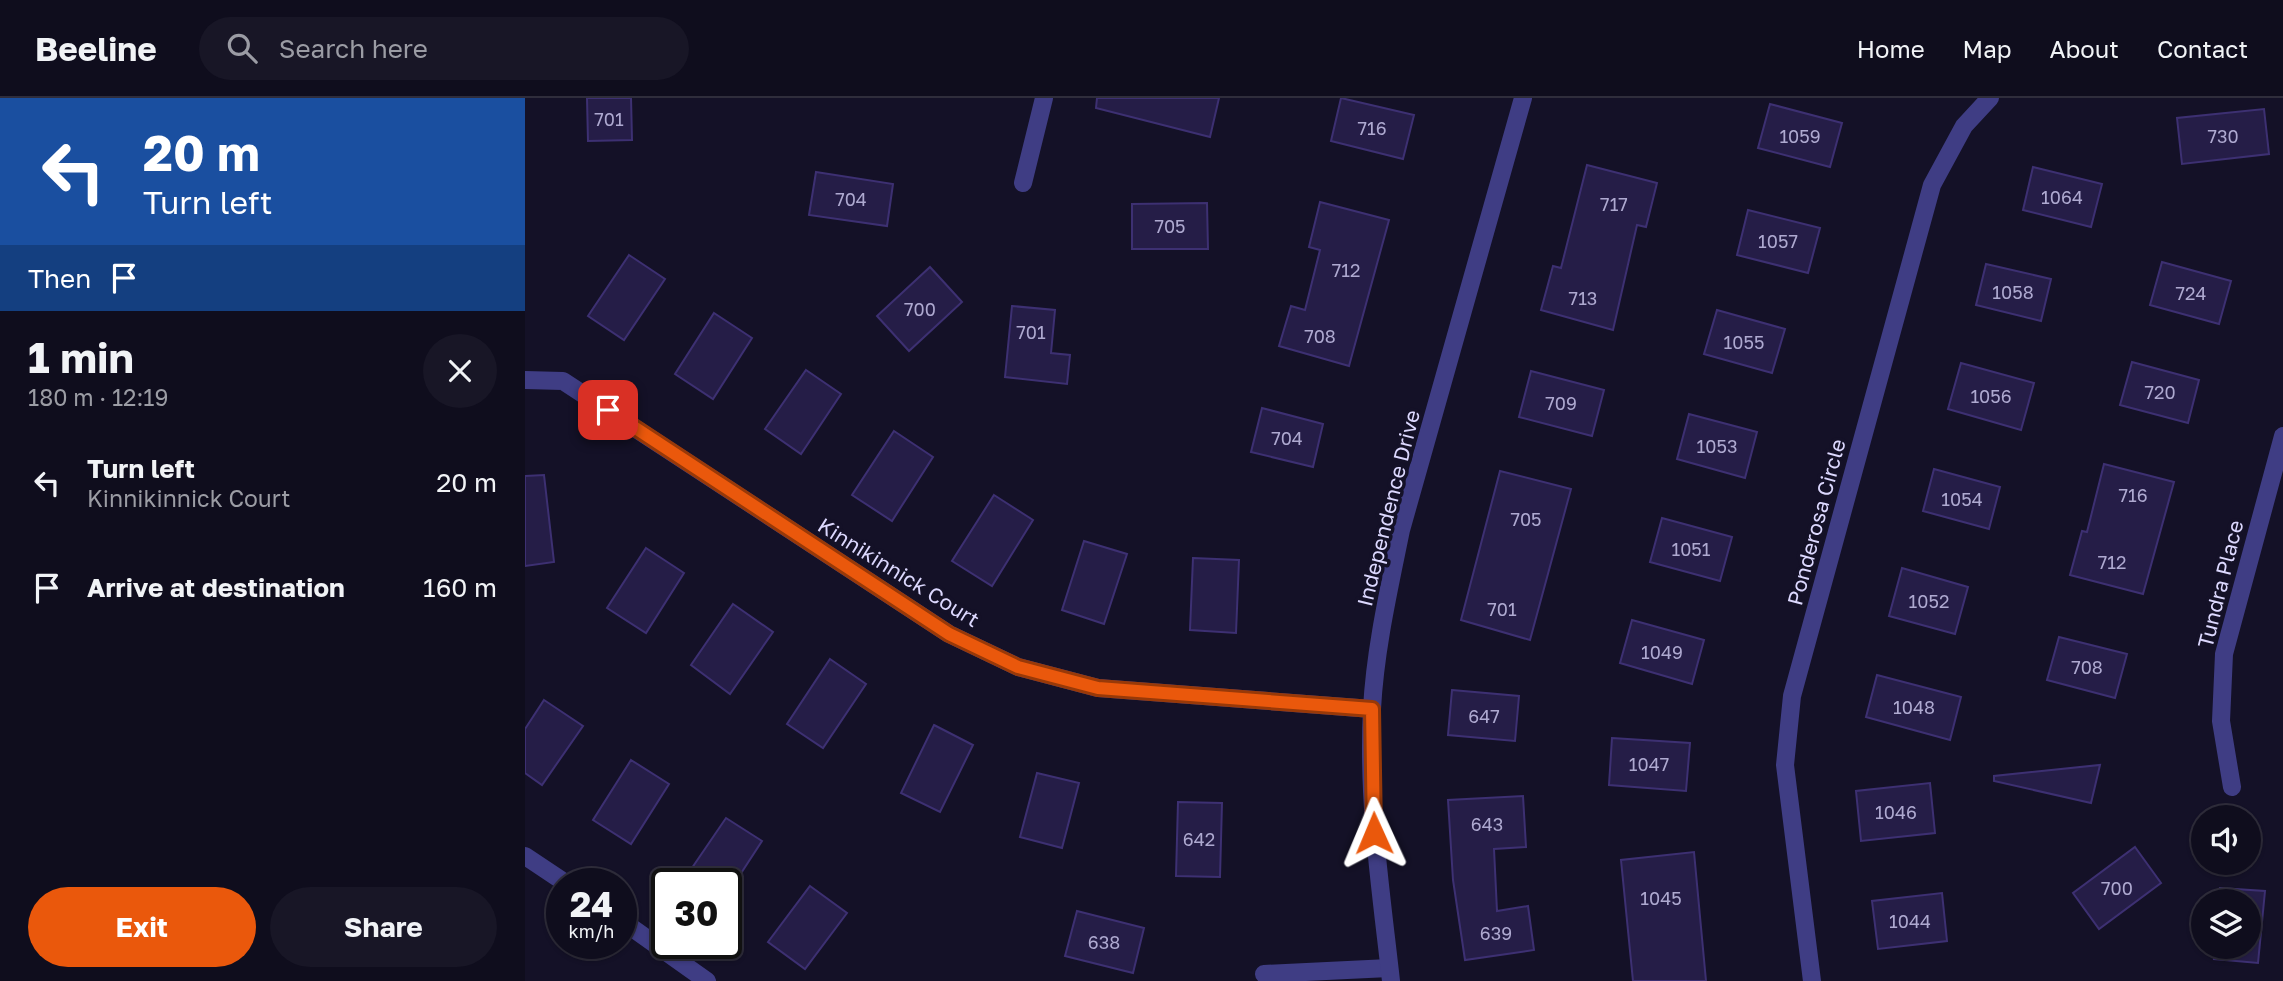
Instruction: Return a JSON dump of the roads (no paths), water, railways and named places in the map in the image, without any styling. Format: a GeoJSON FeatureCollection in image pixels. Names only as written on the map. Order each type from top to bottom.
{"type":"FeatureCollection","features":[{"type":"Feature","properties":{"kind":"street"},"geometry":{"type":"LineString","coordinates":[[1023,183],[1044,98]]}},
{"type":"Feature","properties":{"kind":"street","name":"Independence Drive"},"geometry":{"type":"LineString","coordinates":[[1390,974],[1374,833],[1372,709],[1387,596],[1402,530],[1523,98]]}},
{"type":"Feature","properties":{"kind":"street","name":"Ponderosa Circle"},"geometry":{"type":"LineString","coordinates":[[1812,981],[1786,765],[1792,696],[1932,185],[1964,127],[1990,98]]}},
{"type":"Feature","properties":{"kind":"street","name":"Kinnikinnick Court"},"geometry":{"type":"LineString","coordinates":[[525,380],[563,381],[949,634],[1018,667],[1098,688],[1372,709]]}},
{"type":"Feature","properties":{"kind":"street","name":"Tundra Place"},"geometry":{"type":"LineString","coordinates":[[2232,787],[2221,721],[2224,654],[2283,436]]}},
{"type":"Feature","properties":{"kind":"street"},"geometry":{"type":"LineString","coordinates":[[525,856],[546,870]]}},
{"type":"Feature","properties":{"kind":"street"},"geometry":{"type":"LineString","coordinates":[[637,931],[708,981]]}},
{"type":"Feature","properties":{"kind":"street"},"geometry":{"type":"LineString","coordinates":[[1265,974],[1390,974]]}}]}
